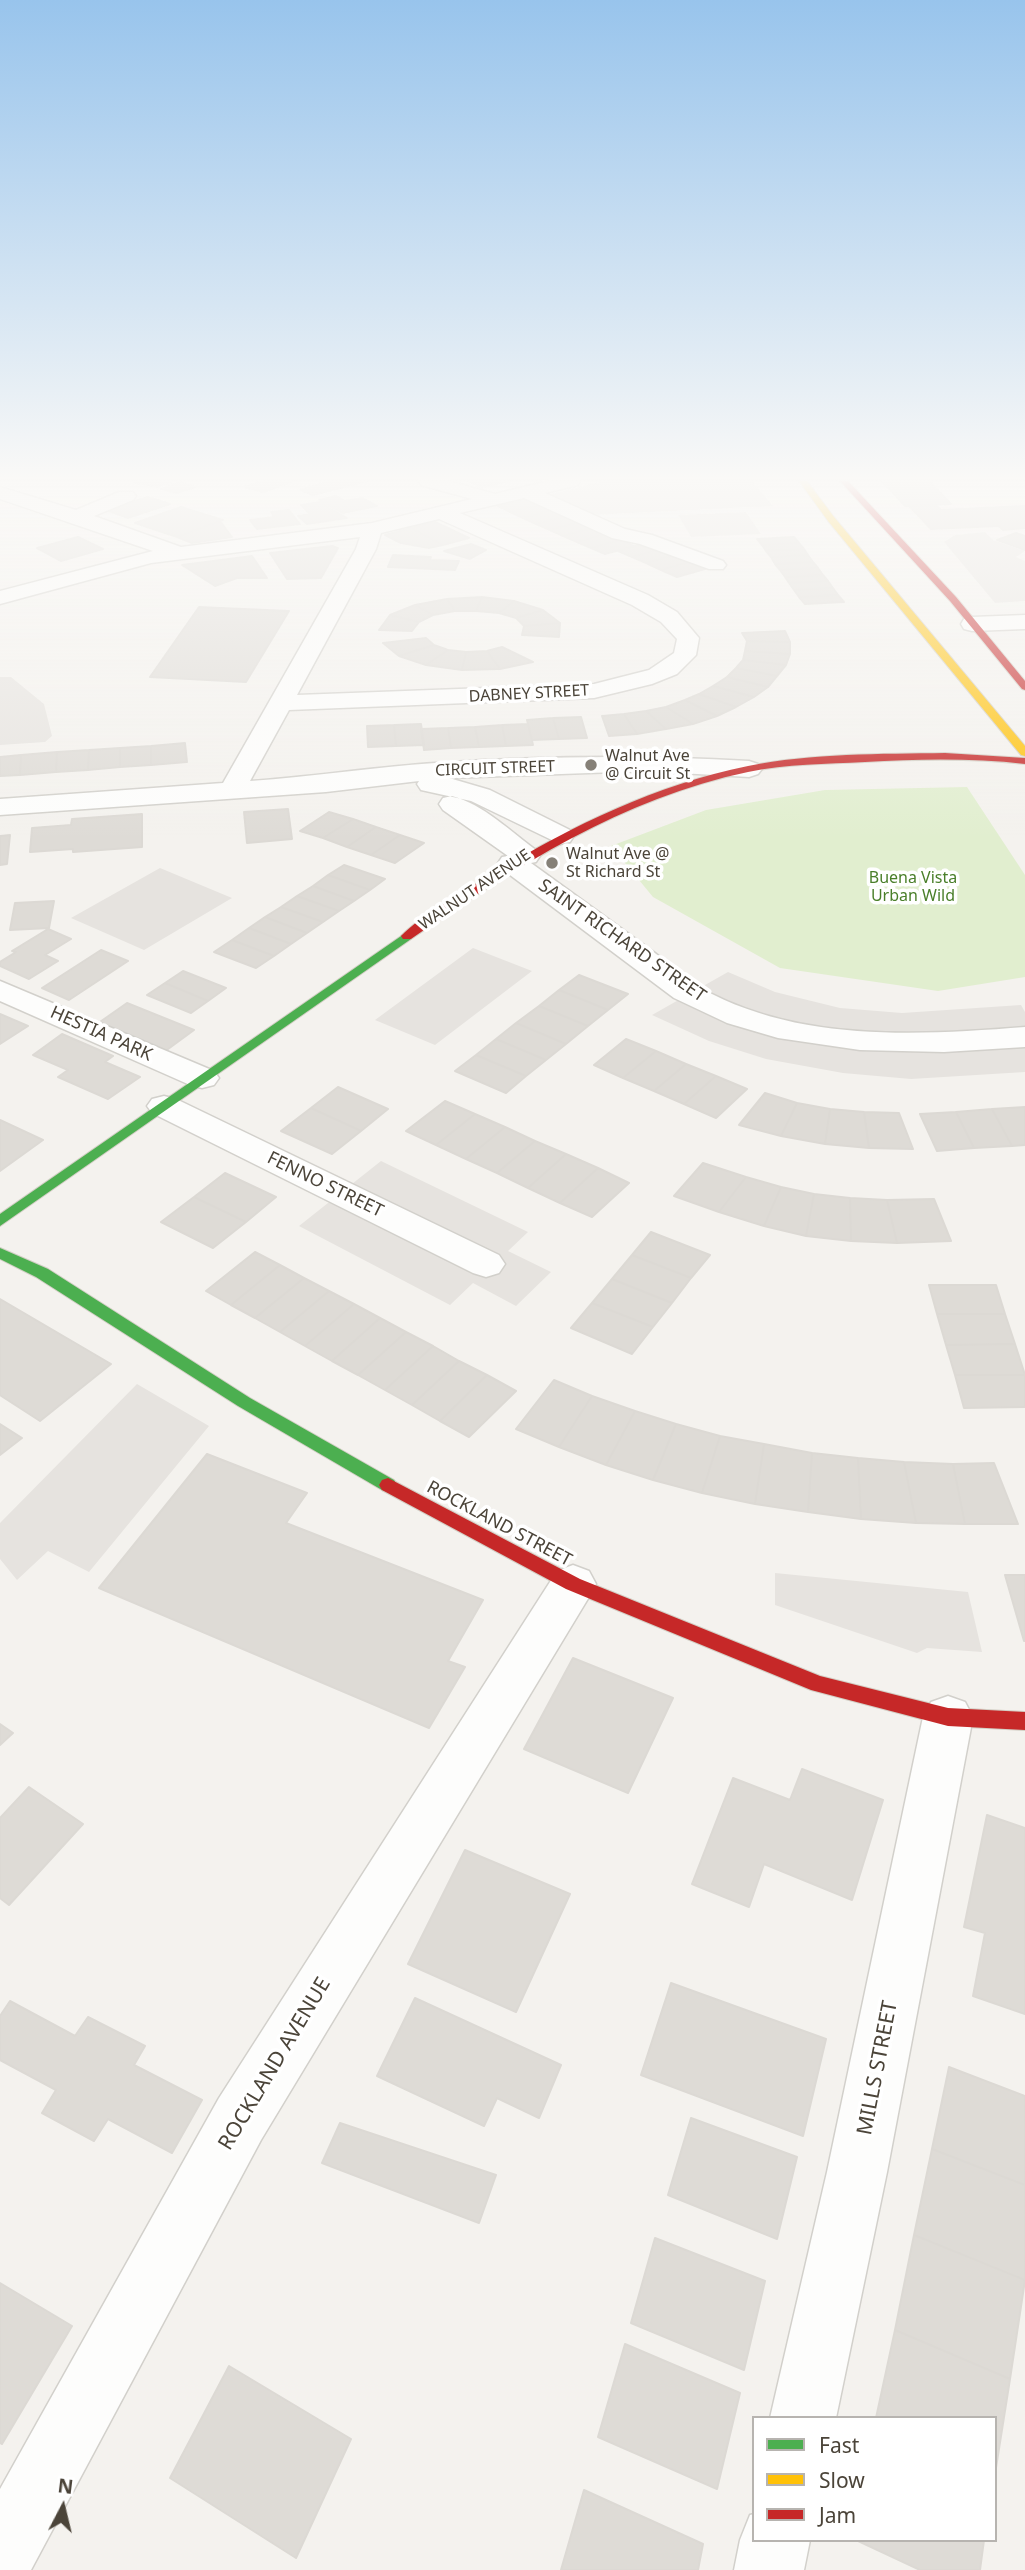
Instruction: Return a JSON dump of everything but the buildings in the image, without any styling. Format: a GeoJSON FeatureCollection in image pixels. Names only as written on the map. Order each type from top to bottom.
{"type":"FeatureCollection","features":[{"type":"Feature","properties":{"kind":"street"},"geometry":{"type":"LineString","coordinates":[[232,790],[337,601]]}},
{"type":"Feature","properties":{"kind":"street","name":"DABNEY STREET"},"geometry":{"type":"LineString","coordinates":[[279,703],[594,691],[641,680],[671,668],[685,654],[688,638],[670,617],[642,601]]}},
{"type":"Feature","properties":{"kind":"street"},"geometry":{"type":"LineString","coordinates":[[899,601],[1025,753]]}},
{"type":"Feature","properties":{"kind":"street"},"geometry":{"type":"LineString","coordinates":[[951,601],[1025,687]]}},
{"type":"Feature","properties":{"kind":"street"},"geometry":{"type":"LineString","coordinates":[[972,624],[1025,622]]}},
{"type":"Feature","properties":{"kind":"street","name":"WALNUT AVENUE"},"geometry":{"type":"LineString","coordinates":[[0,1221],[202,1077],[519,859],[559,836],[633,804],[749,769],[808,762],[959,754],[1025,761]]}},
{"type":"Feature","properties":{"kind":"street","name":"CIRCUIT STREET"},"geometry":{"type":"LineString","coordinates":[[0,807],[326,784],[434,771],[645,763],[749,769]]}},
{"type":"Feature","properties":{"kind":"street","name":"CIRCUIT STREET"},"geometry":{"type":"LineString","coordinates":[[326,784],[438,785],[457,789],[493,801],[559,836]]}},
{"type":"Feature","properties":{"kind":"street","name":"CIRCUIT STREET"},"geometry":{"type":"LineString","coordinates":[[326,784],[417,792],[447,802],[475,818],[519,859]]}},
{"type":"Feature","properties":{"kind":"street","name":"SAINT RICHARD STREET"},"geometry":{"type":"LineString","coordinates":[[519,859],[700,1000],[758,1022],[816,1035],[890,1043],[974,1042],[1025,1037]]}},
{"type":"Feature","properties":{"kind":"street","name":"HESTIA PARK"},"geometry":{"type":"LineString","coordinates":[[0,990],[202,1077]]}},
{"type":"Feature","properties":{"kind":"street","name":"FENNO STREET"},"geometry":{"type":"LineString","coordinates":[[164,1106],[486,1264]]}},
{"type":"Feature","properties":{"kind":"street","name":"ROCKLAND STREET"},"geometry":{"type":"LineString","coordinates":[[0,1253],[42,1273],[268,1416],[436,1513],[573,1584],[818,1684],[948,1717],[1025,1721]]}},
{"type":"Feature","properties":{"kind":"street","name":"ROCKLAND AVENUE"},"geometry":{"type":"LineString","coordinates":[[0,2558],[240,2119],[573,1584]]}},
{"type":"Feature","properties":{"kind":"street","name":"MILLS STREET"},"geometry":{"type":"LineString","coordinates":[[803,2416],[857,2172],[948,1717]]}},
{"type":"Feature","properties":{"kind":"street"},"geometry":{"type":"LineString","coordinates":[[769,2570],[775,2542]]}},
{"type":"Feature","properties":{"kind":"green space","name":"Buena Vista Urban Wild"},"geometry":{"type":"Polygon","coordinates":[[[967,787],[1025,875],[1025,977],[938,991],[780,968],[653,897],[611,846],[706,810],[825,790],[967,787]]]}},
{"type":"Feature","properties":{"kind":"shaded area"},"geometry":{"type":"Polygon","coordinates":[[[993,601],[1025,601],[1025,601],[993,601]]]}},
{"type":"Feature","properties":{"kind":"shaded area"},"geometry":{"type":"Polygon","coordinates":[[[0,677],[11,677],[44,704],[52,736],[45,742],[0,745],[0,677]]]}},
{"type":"Feature","properties":{"kind":"shaded area"},"geometry":{"type":"Polygon","coordinates":[[[160,868],[232,898],[144,950],[71,918],[160,868]]]}},
{"type":"Feature","properties":{"kind":"shaded area"},"geometry":{"type":"Polygon","coordinates":[[[473,948],[532,971],[435,1045],[375,1020],[473,948]]]}},
{"type":"Feature","properties":{"kind":"shaded area"},"geometry":{"type":"Polygon","coordinates":[[[728,972],[775,992],[840,1008],[902,1013],[1021,1005],[1025,1012],[1025,1072],[911,1079],[843,1073],[766,1059],[709,1041],[652,1015],[728,972]]]}},
{"type":"Feature","properties":{"kind":"shaded area"},"geometry":{"type":"Polygon","coordinates":[[[381,1161],[528,1232],[508,1251],[551,1272],[516,1306],[473,1283],[450,1305],[299,1226],[381,1161]]]}},
{"type":"Feature","properties":{"kind":"shaded area"},"geometry":{"type":"Polygon","coordinates":[[[137,1384],[209,1426],[89,1572],[48,1551],[17,1580],[0,1559],[0,1523],[137,1384]]]}},
{"type":"Feature","properties":{"kind":"shaded area"},"geometry":{"type":"Polygon","coordinates":[[[775,1573],[968,1592],[982,1652],[927,1648],[917,1653],[775,1605],[775,1573]]]}},
{"type":"Feature","properties":{"kind":"traffic: fast"},"geometry":{"type":"LineString","coordinates":[[0,1221],[407,936]]}},
{"type":"Feature","properties":{"kind":"traffic: fast"},"geometry":{"type":"LineString","coordinates":[[0,1253],[42,1273],[244,1402],[388,1485]]}},
{"type":"Feature","properties":{"kind":"traffic: slow"},"geometry":{"type":"LineString","coordinates":[[899,601],[1025,753]]}},
{"type":"Feature","properties":{"kind":"traffic: jam"},"geometry":{"type":"LineString","coordinates":[[955,601],[1025,687]]}},
{"type":"Feature","properties":{"kind":"traffic: jam"},"geometry":{"type":"LineString","coordinates":[[407,936],[487,882],[569,834],[656,795],[702,780],[749,769],[822,761],[945,756],[1025,761]]}},
{"type":"Feature","properties":{"kind":"traffic: jam"},"geometry":{"type":"LineString","coordinates":[[388,1485],[573,1584],[818,1684],[948,1717],[1025,1721]]}},
{"type":"Feature","properties":{"kind":"place","name":"Walnut Ave @ Circuit St"},"geometry":{"type":"Point","coordinates":[591,765]}},
{"type":"Feature","properties":{"kind":"place","name":"Walnut Ave @ St Richard St"},"geometry":{"type":"Point","coordinates":[552,863]}}]}
